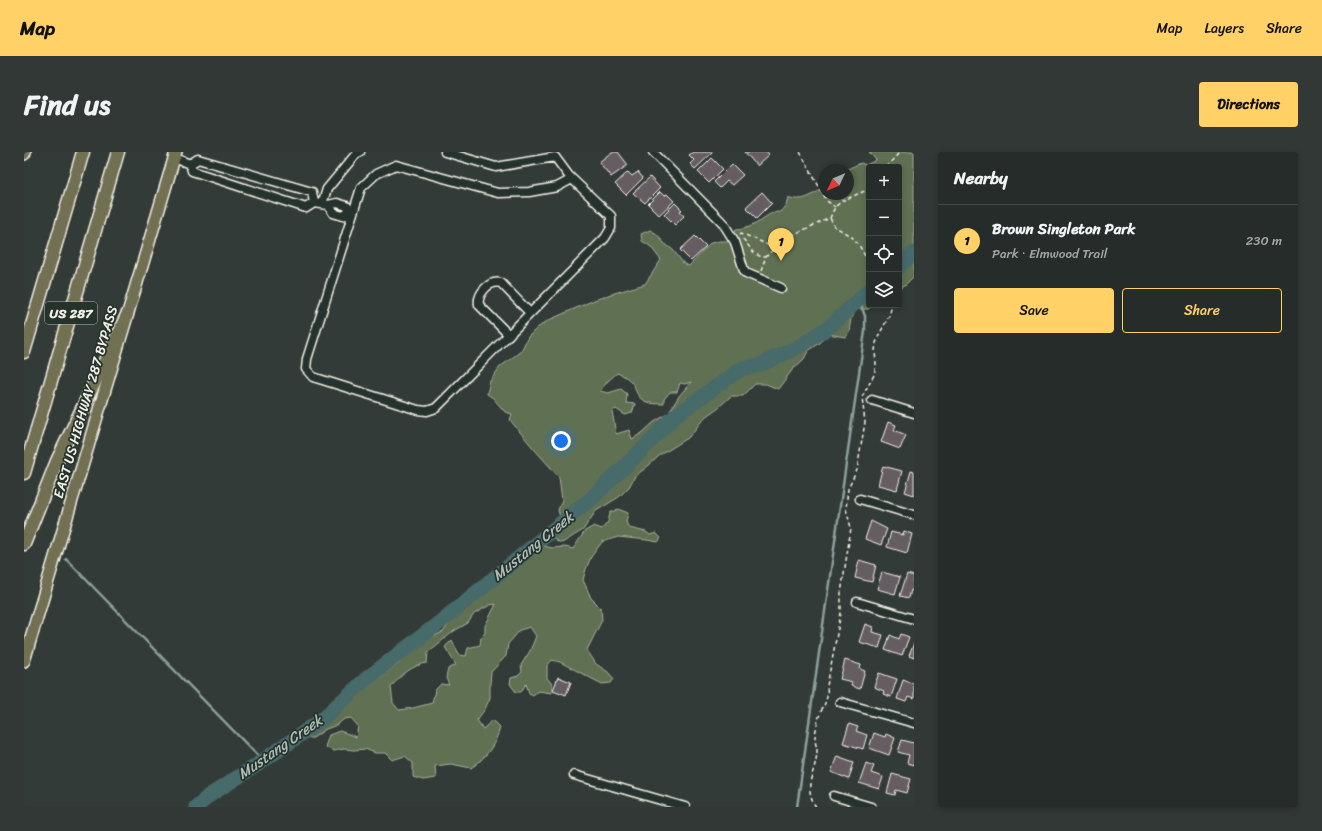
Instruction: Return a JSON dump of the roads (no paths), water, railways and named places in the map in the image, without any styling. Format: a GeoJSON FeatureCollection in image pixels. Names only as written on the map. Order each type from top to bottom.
{"type":"FeatureCollection","features":[{"type":"Feature","properties":{"kind":"highway","name":"US 287"},"geometry":{"type":"LineString","coordinates":[[24,352],[83,152]]}},
{"type":"Feature","properties":{"kind":"highway","name":"US 287"},"geometry":{"type":"LineString","coordinates":[[24,473],[118,152]]}},
{"type":"Feature","properties":{"kind":"highway"},"geometry":{"type":"LineString","coordinates":[[24,544],[57,461],[127,315]]}},
{"type":"Feature","properties":{"kind":"main road","name":"EAST US HIGHWAY 287 BYPASS"},"geometry":{"type":"LineString","coordinates":[[24,661],[175,155]]}},
{"type":"Feature","properties":{"kind":"street"},"geometry":{"type":"LineString","coordinates":[[322,204],[327,189],[356,154],[360,152]]}},
{"type":"Feature","properties":{"kind":"street"},"geometry":{"type":"LineString","coordinates":[[445,152],[496,167],[555,157],[572,179],[611,216],[611,228],[605,238],[436,408],[426,411],[418,410],[314,377],[306,369],[307,359],[361,188],[376,174],[396,165],[498,193],[529,192],[557,187],[572,179]]}},
{"type":"Feature","properties":{"kind":"street"},"geometry":{"type":"LineString","coordinates":[[653,152],[723,223],[735,242],[746,273],[781,288]]}},
{"type":"Feature","properties":{"kind":"street"},"geometry":{"type":"LineString","coordinates":[[175,155],[190,164],[192,171],[306,208],[322,204],[337,203],[347,206],[352,213]]}},
{"type":"Feature","properties":{"kind":"street"},"geometry":{"type":"LineString","coordinates":[[190,164],[198,159],[312,192],[322,204]]}},
{"type":"Feature","properties":{"kind":"street"},"geometry":{"type":"LineString","coordinates":[[509,335],[479,305],[479,296],[492,283],[501,283],[530,313]]}},
{"type":"Feature","properties":{"kind":"street"},"geometry":{"type":"LineString","coordinates":[[872,400],[914,413]]}},
{"type":"Feature","properties":{"kind":"street"},"geometry":{"type":"LineString","coordinates":[[860,500],[914,515]]}},
{"type":"Feature","properties":{"kind":"street"},"geometry":{"type":"LineString","coordinates":[[857,602],[914,619]]}},
{"type":"Feature","properties":{"kind":"street"},"geometry":{"type":"LineString","coordinates":[[840,702],[914,723]]}},
{"type":"Feature","properties":{"kind":"street"},"geometry":{"type":"LineString","coordinates":[[574,775],[685,807]]}},
{"type":"Feature","properties":{"kind":"street"},"geometry":{"type":"LineString","coordinates":[[834,796],[871,807]]}},
{"type":"Feature","properties":{"kind":"waterway","name":"Mustang Creek"},"geometry":{"type":"LineString","coordinates":[[902,264],[914,253]]}},
{"type":"Feature","properties":{"kind":"waterway","name":"Mustang Creek"},"geometry":{"type":"LineString","coordinates":[[196,807],[210,795],[257,765],[320,721],[366,679],[439,623],[593,497],[675,416],[742,368],[760,365],[798,347],[828,328],[866,293]]}},
{"type":"Feature","properties":{"kind":"waterway"},"geometry":{"type":"LineString","coordinates":[[797,807],[865,331],[865,316],[859,300]]}},
{"type":"Feature","properties":{"kind":"waterway"},"geometry":{"type":"LineString","coordinates":[[66,559],[263,761]]}},
{"type":"Feature","properties":{"kind":"place","name":"Brown Singleton Park"},"geometry":{"type":"Point","coordinates":[781,261]}}]}
